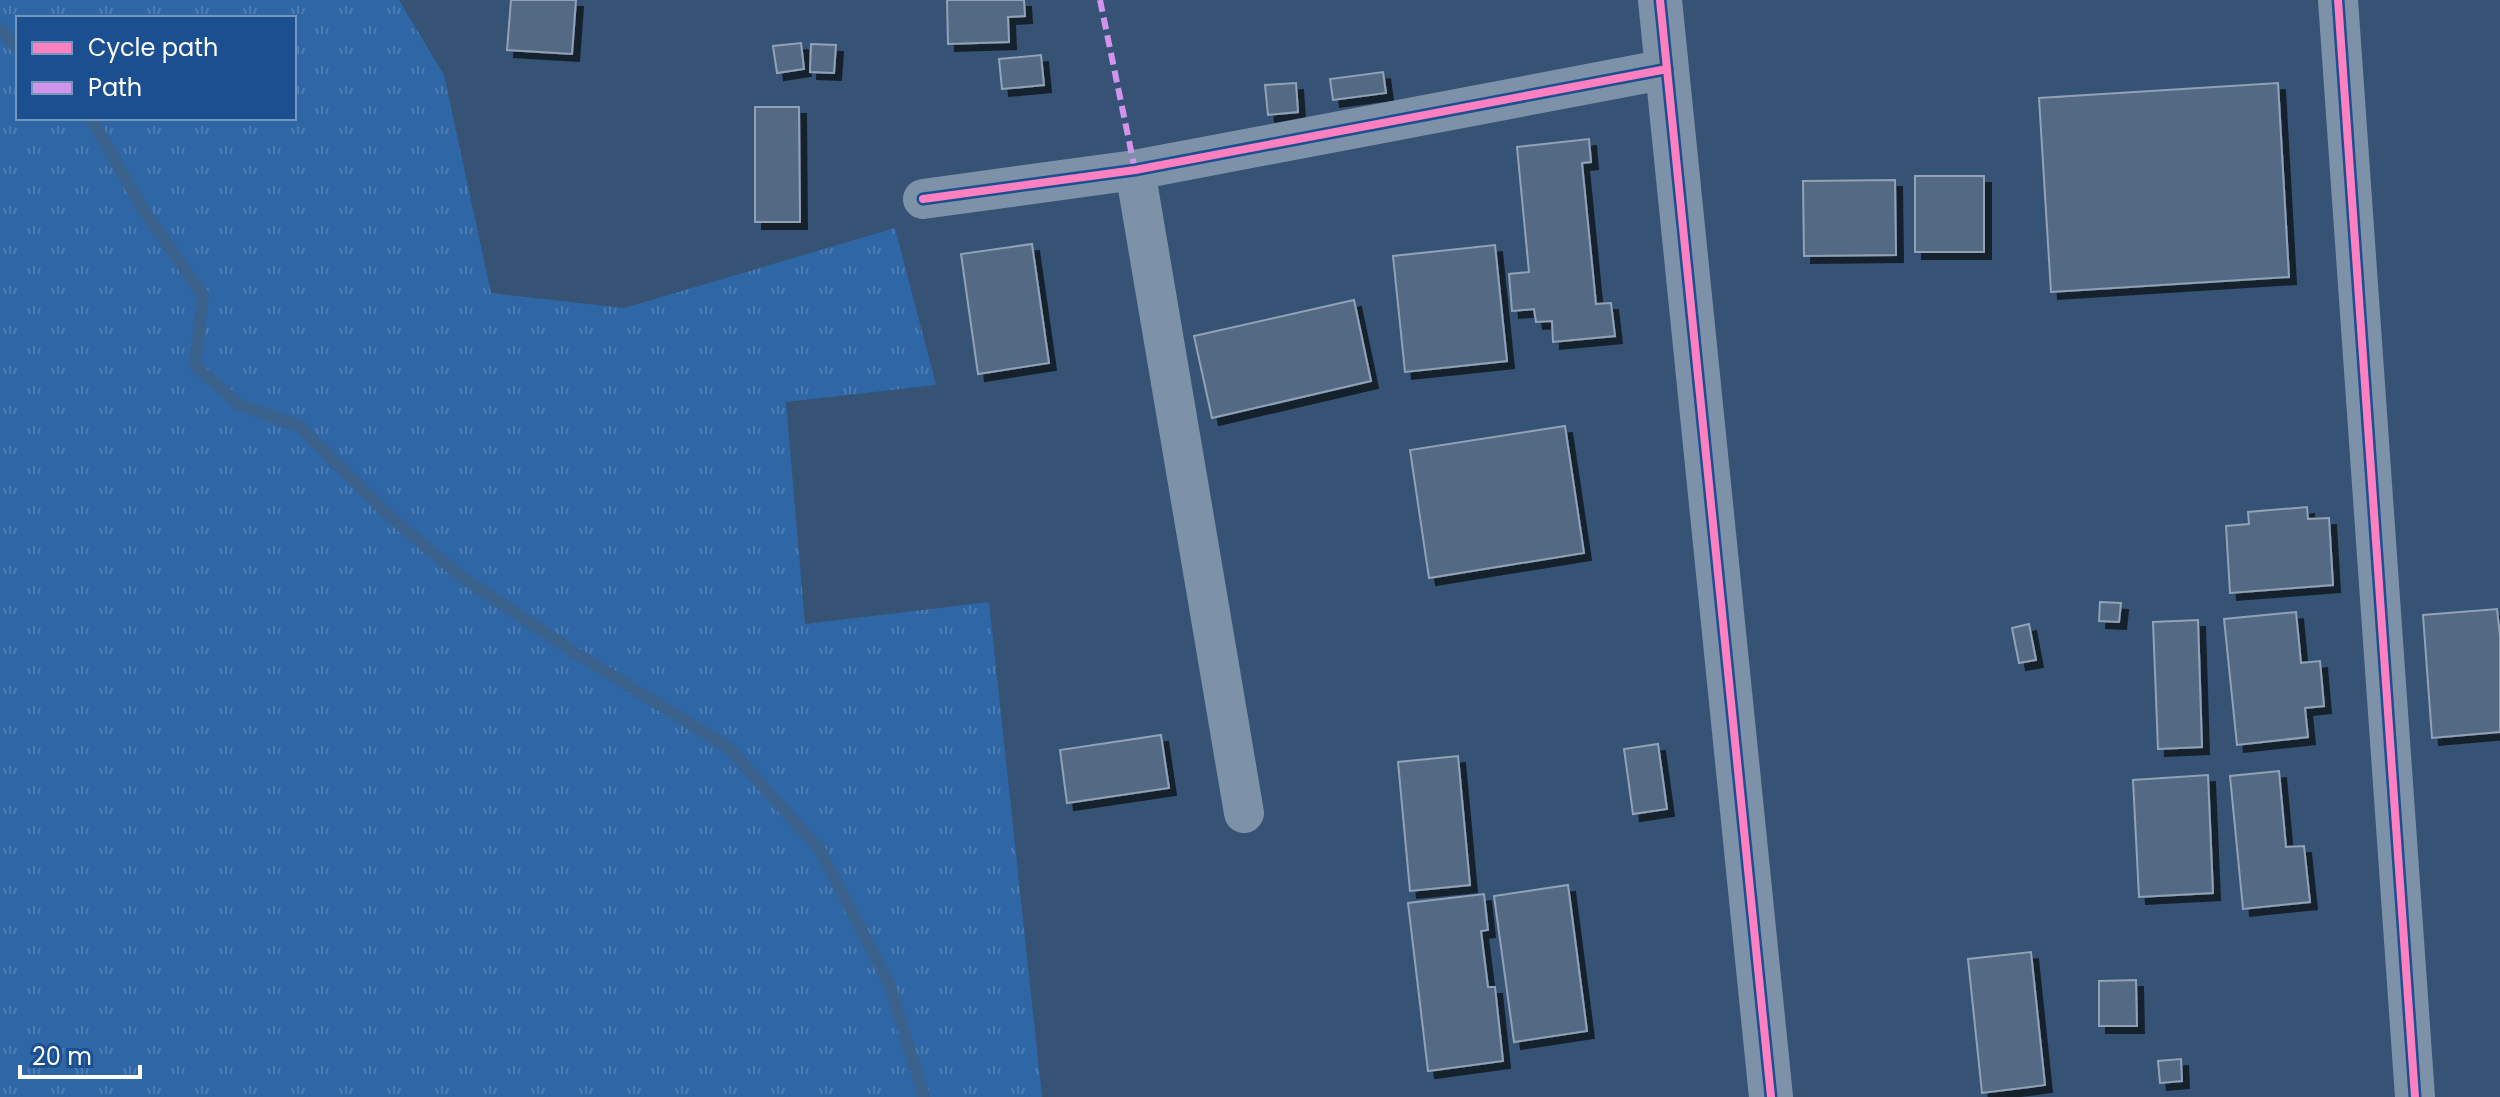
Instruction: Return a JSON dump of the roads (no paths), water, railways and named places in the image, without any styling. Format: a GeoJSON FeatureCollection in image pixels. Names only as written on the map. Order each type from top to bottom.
{"type":"FeatureCollection","features":[{"type":"Feature","properties":{"kind":"street"},"geometry":{"type":"LineString","coordinates":[[1660,0],[1771,1097]]}},
{"type":"Feature","properties":{"kind":"street"},"geometry":{"type":"LineString","coordinates":[[2338,0],[2415,1097]]}},
{"type":"Feature","properties":{"kind":"street"},"geometry":{"type":"LineString","coordinates":[[923,199],[1135,170],[1667,69]]}},
{"type":"Feature","properties":{"kind":"street"},"geometry":{"type":"LineString","coordinates":[[1135,170],[1244,813]]}},
{"type":"Feature","properties":{"kind":"waterway"},"geometry":{"type":"LineString","coordinates":[[0,29],[16,47]]}},
{"type":"Feature","properties":{"kind":"waterway"},"geometry":{"type":"LineString","coordinates":[[92,120],[142,208],[203,295],[195,366],[240,405],[299,426],[386,513],[463,578],[574,652],[728,747],[820,850],[890,986],[924,1097]]}}]}
